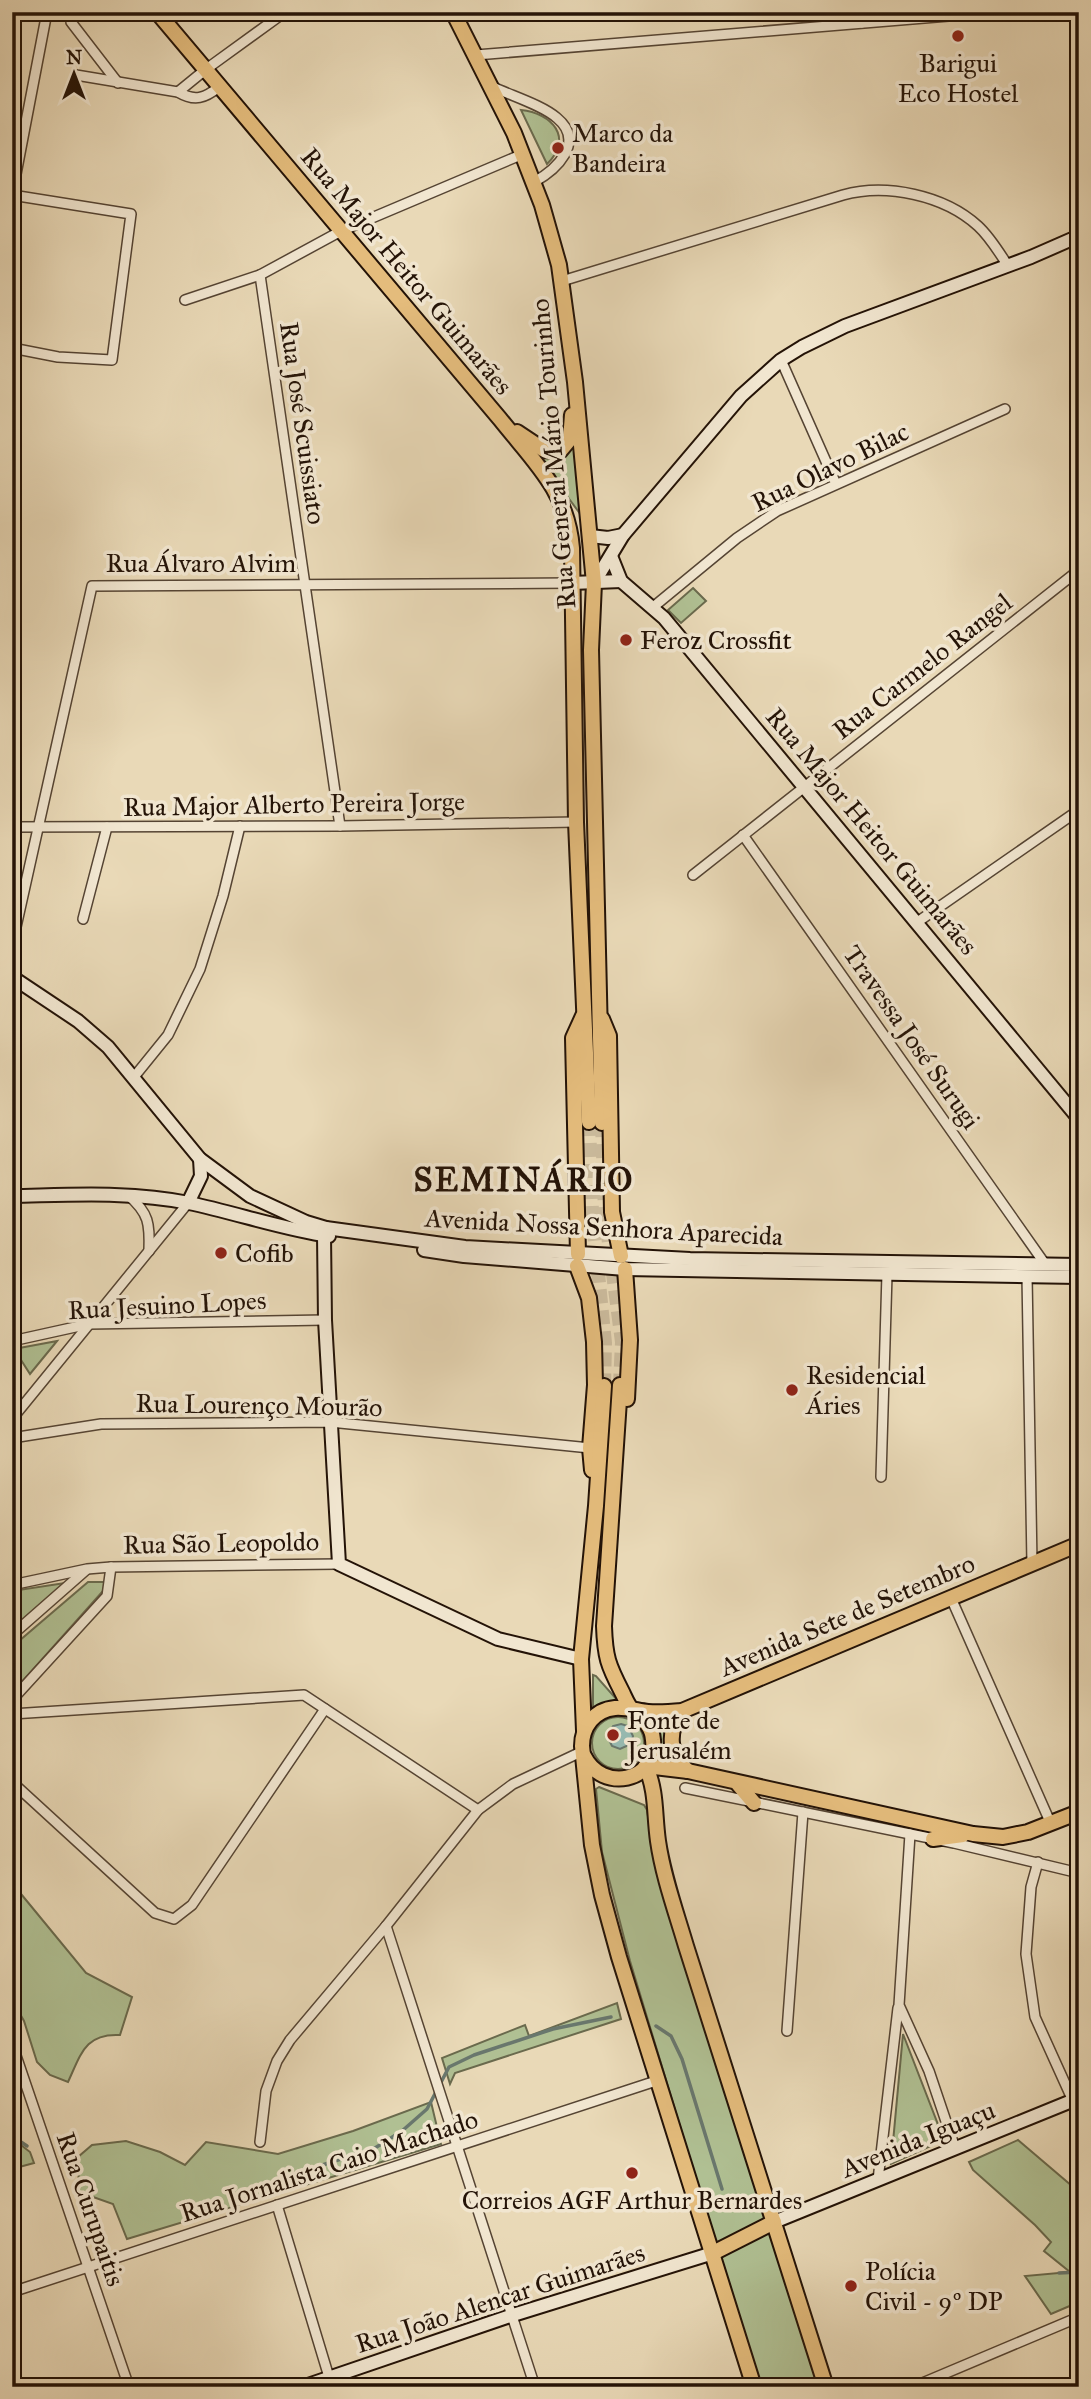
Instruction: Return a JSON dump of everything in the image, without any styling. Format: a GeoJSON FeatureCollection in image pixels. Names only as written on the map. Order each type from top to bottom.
{"type":"FeatureCollection","features":[{"type":"Feature","properties":{"kind":"main road","name":"Rua Major Heitor Guimarães"},"geometry":{"type":"LineString","coordinates":[[157,12],[549,480],[561,500],[571,535],[572,583]]}},
{"type":"Feature","properties":{"kind":"main road","name":"Rua General Mário Tourinho"},"geometry":{"type":"LineString","coordinates":[[453,12],[493,87],[523,154],[550,229],[562,281],[575,382],[594,583],[591,650],[595,1123]]}},
{"type":"Feature","properties":{"kind":"main road"},"geometry":{"type":"LineString","coordinates":[[594,583],[624,535],[741,396],[781,360],[845,326],[1079,236]]}},
{"type":"Feature","properties":{"kind":"main road"},"geometry":{"type":"LineString","coordinates":[[500,419],[544,450],[560,451],[570,439],[575,382]]}},
{"type":"Feature","properties":{"kind":"main road"},"geometry":{"type":"LineString","coordinates":[[590,536],[608,538],[624,535]]}},
{"type":"Feature","properties":{"kind":"main road","name":"Rua Major Heitor Guimarães"},"geometry":{"type":"LineString","coordinates":[[611,556],[621,581],[664,618],[1079,1119]]}},
{"type":"Feature","properties":{"kind":"main road"},"geometry":{"type":"LineString","coordinates":[[594,583],[621,581]]}},
{"type":"Feature","properties":{"kind":"main road","name":"Rua General Mário Tourinho"},"geometry":{"type":"LineString","coordinates":[[572,583],[576,822],[592,1011]]}},
{"type":"Feature","properties":{"kind":"main road","name":"Rua Álvaro Alvim"},"geometry":{"type":"LineString","coordinates":[[572,583],[594,583]]}},
{"type":"Feature","properties":{"kind":"main road","name":"Avenida Nossa Senhora Aparecida"},"geometry":{"type":"LineString","coordinates":[[12,977],[78,1021],[108,1047],[200,1159],[250,1196],[325,1232],[457,1255],[887,1274],[1079,1277]]}},
{"type":"Feature","properties":{"kind":"main road"},"geometry":{"type":"LineString","coordinates":[[596,1506],[590,1448],[595,1385],[594,1342],[589,1298],[577,1260],[573,1038],[592,1011],[610,1036],[612,1212],[623,1262],[630,1340],[625,1452],[611,1507]]}},
{"type":"Feature","properties":{"kind":"main road"},"geometry":{"type":"LineString","coordinates":[[188,1203],[201,1176],[200,1159]]}},
{"type":"Feature","properties":{"kind":"main road"},"geometry":{"type":"LineString","coordinates":[[12,1196],[127,1194],[188,1203],[325,1232],[325,1320],[340,1564]]}},
{"type":"Feature","properties":{"kind":"main road","name":"Avenida Nossa Senhora Aparecida"},"geometry":{"type":"LineString","coordinates":[[623,1262],[1079,1265]]}},
{"type":"Feature","properties":{"kind":"main road"},"geometry":{"type":"LineString","coordinates":[[620,1385],[604,1650],[608,1667],[631,1710]]}},
{"type":"Feature","properties":{"kind":"main road"},"geometry":{"type":"LineString","coordinates":[[604,1386],[596,1506],[581,1659],[583,1751],[592,1845],[619,1957],[754,2387]]}},
{"type":"Feature","properties":{"kind":"main road","name":"Avenida Sete de Setembro"},"geometry":{"type":"LineString","coordinates":[[631,1710],[656,1713],[682,1711],[1079,1544]]}},
{"type":"Feature","properties":{"kind":"main road","name":"Rua São Leopoldo"},"geometry":{"type":"LineString","coordinates":[[340,1564],[498,1639],[581,1659]]}},
{"type":"Feature","properties":{"kind":"main road"},"geometry":{"type":"LineString","coordinates":[[581,1659],[596,1664],[617,1682]]}},
{"type":"Feature","properties":{"kind":"main road"},"geometry":{"type":"LineString","coordinates":[[583,1751],[594,1770],[606,1777],[628,1778],[646,1766],[653,1753],[652,1731],[644,1719],[631,1710],[615,1708],[600,1713],[584,1731]]}},
{"type":"Feature","properties":{"kind":"main road"},"geometry":{"type":"LineString","coordinates":[[682,1711],[672,1728],[671,1744],[677,1759],[688,1771]]}},
{"type":"Feature","properties":{"kind":"main road"},"geometry":{"type":"LineString","coordinates":[[646,1766],[688,1771],[973,1834],[1003,1837],[1028,1832],[1079,1812]]}},
{"type":"Feature","properties":{"kind":"main road"},"geometry":{"type":"LineString","coordinates":[[646,1766],[654,1787],[658,1841],[665,1874],[827,2387]]}},
{"type":"Feature","properties":{"kind":"main road"},"geometry":{"type":"LineString","coordinates":[[654,1787],[657,1776],[664,1768]]}},
{"type":"Feature","properties":{"kind":"main road"},"geometry":{"type":"LineString","coordinates":[[738,1784],[754,1803]]}},
{"type":"Feature","properties":{"kind":"main road"},"geometry":{"type":"LineString","coordinates":[[933,1839],[973,1834]]}},
{"type":"Feature","properties":{"kind":"main road","name":"Avenida Iguaçu"},"geometry":{"type":"LineString","coordinates":[[774,2222],[955,2148],[1077,2102]]}},
{"type":"Feature","properties":{"kind":"main road"},"geometry":{"type":"LineString","coordinates":[[713,2253],[774,2222]]}},
{"type":"Feature","properties":{"kind":"main road","name":"Rua João Alencar Guimarães"},"geometry":{"type":"LineString","coordinates":[[302,2387],[331,2382],[513,2315],[713,2253]]}},
{"type":"Feature","properties":{"kind":"street"},"geometry":{"type":"LineString","coordinates":[[12,348],[58,357],[112,360],[131,214],[12,195],[47,12]]}},
{"type":"Feature","properties":{"kind":"street"},"geometry":{"type":"LineString","coordinates":[[178,92],[205,69],[285,12]]}},
{"type":"Feature","properties":{"kind":"street"},"geometry":{"type":"LineString","coordinates":[[861,23],[878,12]]}},
{"type":"Feature","properties":{"kind":"street"},"geometry":{"type":"LineString","coordinates":[[476,55],[861,23],[915,15],[997,12]]}},
{"type":"Feature","properties":{"kind":"street"},"geometry":{"type":"LineString","coordinates":[[71,22],[118,83]]}},
{"type":"Feature","properties":{"kind":"street"},"geometry":{"type":"LineString","coordinates":[[76,75],[178,92],[188,98],[200,99],[219,87]]}},
{"type":"Feature","properties":{"kind":"street"},"geometry":{"type":"LineString","coordinates":[[493,87],[556,116],[566,130],[568,137],[565,156],[555,169],[534,182]]}},
{"type":"Feature","properties":{"kind":"street"},"geometry":{"type":"LineString","coordinates":[[186,300],[261,275],[341,231],[523,154]]}},
{"type":"Feature","properties":{"kind":"street"},"geometry":{"type":"LineString","coordinates":[[562,281],[870,189],[916,196],[959,213],[980,228],[1008,265]]}},
{"type":"Feature","properties":{"kind":"street","name":"Rua José Scuissiato"},"geometry":{"type":"LineString","coordinates":[[261,275],[340,826]]}},
{"type":"Feature","properties":{"kind":"street"},"geometry":{"type":"LineString","coordinates":[[781,360],[836,484]]}},
{"type":"Feature","properties":{"kind":"street","name":"Rua Olavo Bilac"},"geometry":{"type":"LineString","coordinates":[[652,608],[715,555],[777,511],[1005,409]]}},
{"type":"Feature","properties":{"kind":"street","name":"Rua Carmelo Rangel"},"geometry":{"type":"LineString","coordinates":[[693,874],[1079,570]]}},
{"type":"Feature","properties":{"kind":"street","name":"Rua Álvaro Alvim"},"geometry":{"type":"LineString","coordinates":[[12,945],[92,586],[572,583]]}},
{"type":"Feature","properties":{"kind":"street"},"geometry":{"type":"LineString","coordinates":[[916,923],[1079,810]]}},
{"type":"Feature","properties":{"kind":"street","name":"Rua Major Alberto Pereira Jorge"},"geometry":{"type":"LineString","coordinates":[[12,827],[576,822]]}},
{"type":"Feature","properties":{"kind":"street"},"geometry":{"type":"LineString","coordinates":[[134,1077],[168,1035],[200,969],[223,896],[240,826]]}},
{"type":"Feature","properties":{"kind":"street"},"geometry":{"type":"LineString","coordinates":[[83,919],[107,827]]}},
{"type":"Feature","properties":{"kind":"street","name":"Travessa José Surugi"},"geometry":{"type":"LineString","coordinates":[[743,835],[1045,1264]]}},
{"type":"Feature","properties":{"kind":"street"},"geometry":{"type":"LineString","coordinates":[[127,1194],[142,1207],[147,1217],[150,1230],[149,1251]]}},
{"type":"Feature","properties":{"kind":"street"},"geometry":{"type":"LineString","coordinates":[[12,1419],[188,1203]]}},
{"type":"Feature","properties":{"kind":"street"},"geometry":{"type":"LineString","coordinates":[[881,1477],[887,1274]]}},
{"type":"Feature","properties":{"kind":"street"},"geometry":{"type":"LineString","coordinates":[[1027,1276],[1032,1564]]}},
{"type":"Feature","properties":{"kind":"street","name":"Rua Jesuino Lopes"},"geometry":{"type":"LineString","coordinates":[[12,1341],[89,1324],[325,1320]]}},
{"type":"Feature","properties":{"kind":"street","name":"Rua Lourenço Mourão"},"geometry":{"type":"LineString","coordinates":[[12,1438],[101,1424],[330,1422],[590,1448]]}},
{"type":"Feature","properties":{"kind":"street","name":"Rua São Leopoldo"},"geometry":{"type":"LineString","coordinates":[[12,1585],[87,1569],[111,1567],[340,1564]]}},
{"type":"Feature","properties":{"kind":"street"},"geometry":{"type":"LineString","coordinates":[[12,1700],[107,1596],[111,1567]]}},
{"type":"Feature","properties":{"kind":"street"},"geometry":{"type":"LineString","coordinates":[[12,1635],[87,1569]]}},
{"type":"Feature","properties":{"kind":"street"},"geometry":{"type":"LineString","coordinates":[[951,1598],[1051,1824]]}},
{"type":"Feature","properties":{"kind":"street"},"geometry":{"type":"LineString","coordinates":[[12,1714],[304,1695],[478,1810]]}},
{"type":"Feature","properties":{"kind":"street"},"geometry":{"type":"LineString","coordinates":[[12,1782],[155,1913],[174,1919],[192,1905],[325,1709]]}},
{"type":"Feature","properties":{"kind":"street"},"geometry":{"type":"LineString","coordinates":[[260,2142],[266,2091],[277,2061],[290,2040],[386,1926],[478,1810],[513,1784],[583,1751]]}},
{"type":"Feature","properties":{"kind":"street"},"geometry":{"type":"LineString","coordinates":[[685,1788],[1079,1872]]}},
{"type":"Feature","properties":{"kind":"street"},"geometry":{"type":"LineString","coordinates":[[787,2032],[803,1812]]}},
{"type":"Feature","properties":{"kind":"street"},"geometry":{"type":"LineString","coordinates":[[878,2180],[899,2006],[910,1835]]}},
{"type":"Feature","properties":{"kind":"street"},"geometry":{"type":"LineString","coordinates":[[1038,1862],[1031,1887],[1026,1954],[1035,2017],[1077,2102]]}},
{"type":"Feature","properties":{"kind":"street"},"geometry":{"type":"LineString","coordinates":[[386,1926],[535,2387]]}},
{"type":"Feature","properties":{"kind":"street"},"geometry":{"type":"LineString","coordinates":[[899,2006],[929,2071],[955,2148]]}},
{"type":"Feature","properties":{"kind":"street","name":"Rua Curupaitis"},"geometry":{"type":"LineString","coordinates":[[12,2044],[129,2387]]}},
{"type":"Feature","properties":{"kind":"street","name":"Rua Jornalista Caio Machado"},"geometry":{"type":"LineString","coordinates":[[12,2292],[659,2080]]}},
{"type":"Feature","properties":{"kind":"street"},"geometry":{"type":"LineString","coordinates":[[277,2205],[331,2382]]}},
{"type":"Feature","properties":{"kind":"street"},"geometry":{"type":"LineString","coordinates":[[913,2387],[1079,2317]]}},
{"type":"Feature","properties":{"kind":"green space"},"geometry":{"type":"Polygon","coordinates":[[[521,110],[542,116],[556,128],[559,145],[547,164],[521,110]]]}},
{"type":"Feature","properties":{"kind":"green space"},"geometry":{"type":"Polygon","coordinates":[[[577,444],[581,515],[539,458],[560,459],[577,444]]]}},
{"type":"Feature","properties":{"kind":"green space"},"geometry":{"type":"Polygon","coordinates":[[[693,588],[706,601],[681,623],[668,610],[693,588]]]}},
{"type":"Feature","properties":{"kind":"green space"},"geometry":{"type":"Polygon","coordinates":[[[57,1341],[30,1374],[14,1349],[57,1341]]]}},
{"type":"Feature","properties":{"kind":"green space"},"geometry":{"type":"Polygon","coordinates":[[[88,1582],[107,1582],[103,1591],[12,1693],[12,1647],[88,1582]]]}},
{"type":"Feature","properties":{"kind":"green space"},"geometry":{"type":"Polygon","coordinates":[[[65,1583],[12,1629],[12,1591],[65,1583]]]}},
{"type":"Feature","properties":{"kind":"green space"},"geometry":{"type":"Polygon","coordinates":[[[593,1675],[596,1676],[619,1702],[593,1711],[593,1675]]]}},
{"type":"Feature","properties":{"kind":"green space"},"geometry":{"type":"Polygon","coordinates":[[[618,1717],[628,1719],[636,1725],[642,1733],[642,1753],[636,1761],[628,1767],[618,1769],[608,1767],[600,1761],[594,1753],[592,1743],[594,1733],[600,1725],[608,1719],[618,1717]]]}},
{"type":"Feature","properties":{"kind":"green space"},"geometry":{"type":"Polygon","coordinates":[[[650,1717],[671,1721],[676,1763],[661,1763],[659,1739],[650,1717]]]}},
{"type":"Feature","properties":{"kind":"green space"},"geometry":{"type":"Polygon","coordinates":[[[599,1787],[644,1805],[647,1810],[657,1874],[774,2222],[823,2387],[759,2387],[630,1961],[602,1852],[596,1789],[599,1787]]]}},
{"type":"Feature","properties":{"kind":"green space"},"geometry":{"type":"Polygon","coordinates":[[[12,1883],[86,1973],[132,1997],[120,2035],[99,2038],[86,2047],[68,2082],[50,2075],[37,2062],[24,2021],[12,2000],[12,1883]]]}},
{"type":"Feature","properties":{"kind":"green space"},"geometry":{"type":"Polygon","coordinates":[[[617,2003],[621,2019],[455,2073],[450,2084],[442,2058],[525,2025],[529,2036],[617,2003]]]}},
{"type":"Feature","properties":{"kind":"green space"},"geometry":{"type":"Polygon","coordinates":[[[903,2034],[944,2140],[891,2164],[903,2034]]]}},
{"type":"Feature","properties":{"kind":"green space"},"geometry":{"type":"Polygon","coordinates":[[[431,2102],[441,2144],[127,2239],[113,2204],[79,2192],[78,2157],[92,2145],[126,2141],[160,2152],[185,2165],[206,2142],[278,2154],[353,2131],[431,2102]]]}},
{"type":"Feature","properties":{"kind":"green space"},"geometry":{"type":"Polygon","coordinates":[[[12,2138],[30,2152],[34,2163],[12,2169],[12,2138]]]}},
{"type":"Feature","properties":{"kind":"green space"},"geometry":{"type":"Polygon","coordinates":[[[1018,2140],[1079,2192],[1079,2302],[1051,2314],[1025,2276],[1070,2272],[1044,2251],[1051,2242],[973,2170],[969,2162],[1018,2140]]]}},
{"type":"Feature","properties":{"kind":"water","name":"Fonte de Jerusalém"},"geometry":{"type":"Polygon","coordinates":[[[613,1726],[628,1726],[633,1736],[631,1744],[620,1749],[612,1746],[608,1738],[613,1726]]]}},
{"type":"Feature","properties":{"kind":"waterway"},"geometry":{"type":"LineString","coordinates":[[276,2180],[375,2148],[402,2131],[427,2109],[449,2067],[474,2055],[553,2029],[611,2017]]}},
{"type":"Feature","properties":{"kind":"waterway"},"geometry":{"type":"LineString","coordinates":[[656,2026],[671,2036],[682,2059],[722,2189]]}},
{"type":"Feature","properties":{"kind":"waterway"},"geometry":{"type":"LineString","coordinates":[[12,2136],[27,2146]]}},
{"type":"Feature","properties":{"kind":"waterway"},"geometry":{"type":"LineString","coordinates":[[1059,2273],[1079,2272]]}},
{"type":"Feature","properties":{"kind":"tunnel"},"geometry":{"type":"LineString","coordinates":[[589,1122],[592,1213],[605,1343],[604,1386]]}},
{"type":"Feature","properties":{"kind":"tunnel"},"geometry":{"type":"LineString","coordinates":[[602,1123],[605,1213],[622,1342],[620,1385]]}},
{"type":"Feature","properties":{"kind":"place","name":"Barigui Eco Hostel"},"geometry":{"type":"Point","coordinates":[958,36]}},
{"type":"Feature","properties":{"kind":"place","name":"Marco da Bandeira"},"geometry":{"type":"Point","coordinates":[558,148]}},
{"type":"Feature","properties":{"kind":"place","name":"Feroz Crossfit"},"geometry":{"type":"Point","coordinates":[626,640]}},
{"type":"Feature","properties":{"kind":"place","name":"Cofib"},"geometry":{"type":"Point","coordinates":[221,1253]}},
{"type":"Feature","properties":{"kind":"place","name":"Residencial Áries"},"geometry":{"type":"Point","coordinates":[792,1390]}},
{"type":"Feature","properties":{"kind":"place","name":"Fonte de Jerusalém"},"geometry":{"type":"Point","coordinates":[613,1735]}},
{"type":"Feature","properties":{"kind":"place","name":"Correios AGF Arthur Bernardes"},"geometry":{"type":"Point","coordinates":[632,2173]}},
{"type":"Feature","properties":{"kind":"place","name":"Polícia Civil - 9º DP"},"geometry":{"type":"Point","coordinates":[851,2286]}},
{"type":"Feature","properties":{"kind":"district","name":"SEMINÁRIO"},"geometry":{"type":"Point","coordinates":[524,1179]}}]}
